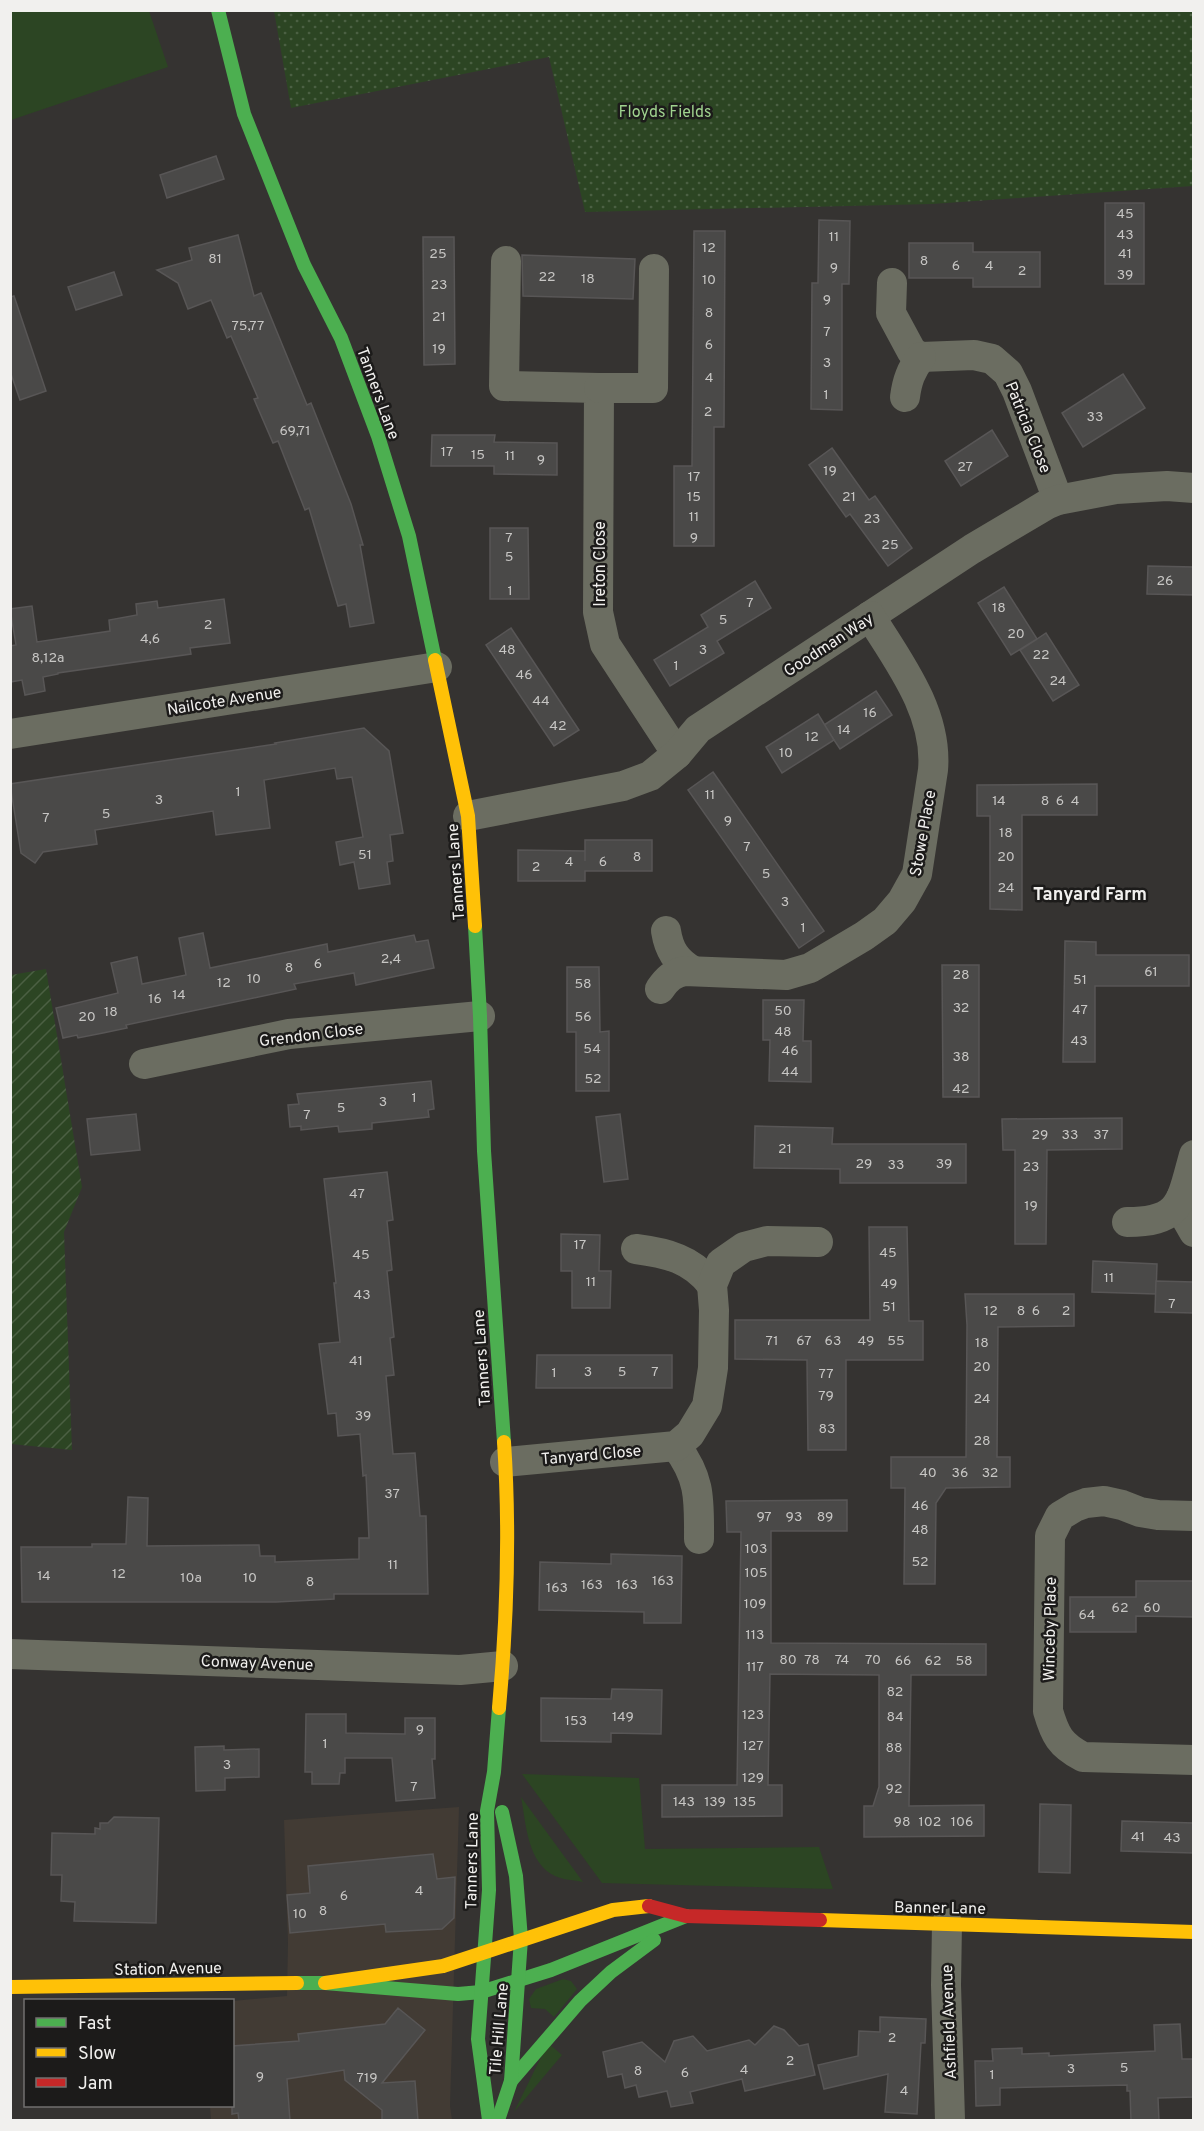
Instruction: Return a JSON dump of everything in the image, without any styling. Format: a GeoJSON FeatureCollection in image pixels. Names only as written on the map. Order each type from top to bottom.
{"type":"FeatureCollection","features":[{"type":"Feature","properties":{"kind":"main road","name":"Tanners Lane"},"geometry":{"type":"LineString","coordinates":[[218,10],[244,114],[304,265],[341,338],[378,436],[408,536],[468,816],[480,1016],[484,1151],[505,1461],[507,1544],[503,1666],[494,1772],[487,1811],[489,1890],[484,1951]]}},
{"type":"Feature","properties":{"kind":"main road","name":"Tanners Lane"},"geometry":{"type":"LineString","coordinates":[[494,1772],[516,1876],[521,1939]]}},
{"type":"Feature","properties":{"kind":"main road","name":"Banner Lane"},"geometry":{"type":"LineString","coordinates":[[484,1951],[613,1910],[653,1906],[686,1916],[1194,1932]]}},
{"type":"Feature","properties":{"kind":"main road","name":"Banner Lane"},"geometry":{"type":"LineString","coordinates":[[481,1992],[551,1970],[686,1916]]}},
{"type":"Feature","properties":{"kind":"main road"},"geometry":{"type":"LineString","coordinates":[[511,2081],[544,2038],[606,1976],[686,1916]]}},
{"type":"Feature","properties":{"kind":"main road","name":"Tile Hill Lane"},"geometry":{"type":"LineString","coordinates":[[498,2121],[511,2081],[521,1939]]}},
{"type":"Feature","properties":{"kind":"main road","name":"Tile Hill Lane"},"geometry":{"type":"LineString","coordinates":[[484,1951],[478,2039],[489,2121]]}},
{"type":"Feature","properties":{"kind":"main road","name":"Station Avenue"},"geometry":{"type":"LineString","coordinates":[[325,1983],[443,1966],[484,1951]]}},
{"type":"Feature","properties":{"kind":"main road","name":"Station Avenue"},"geometry":{"type":"LineString","coordinates":[[10,1987],[325,1983],[449,1993],[481,1992]]}},
{"type":"Feature","properties":{"kind":"street"},"geometry":{"type":"LineString","coordinates":[[506,261],[504,386],[653,388],[654,269]]}},
{"type":"Feature","properties":{"kind":"street"},"geometry":{"type":"LineString","coordinates":[[892,283],[891,313],[912,352],[921,357],[912,369],[905,397]]}},
{"type":"Feature","properties":{"kind":"street","name":"Patricia Close"},"geometry":{"type":"LineString","coordinates":[[921,357],[974,355],[992,359],[1008,373],[1058,500]]}},
{"type":"Feature","properties":{"kind":"street","name":"Ireton Close"},"geometry":{"type":"LineString","coordinates":[[599,388],[598,612],[605,644],[677,754]]}},
{"type":"Feature","properties":{"kind":"street","name":"Goodman Way"},"geometry":{"type":"LineString","coordinates":[[468,816],[623,786],[650,776],[677,754],[698,729],[972,549],[1058,500],[1116,489],[1167,486],[1194,488]]}},
{"type":"Feature","properties":{"kind":"street","name":"Stowe Place"},"geometry":{"type":"LineString","coordinates":[[660,989],[668,978],[676,973],[693,971],[786,975],[810,968],[885,921],[902,902],[911,887],[917,874],[933,762],[928,725],[909,679],[870,616]]}},
{"type":"Feature","properties":{"kind":"street","name":"Nailcote Avenue"},"geometry":{"type":"LineString","coordinates":[[10,734],[437,667]]}},
{"type":"Feature","properties":{"kind":"street"},"geometry":{"type":"LineString","coordinates":[[666,931],[672,954],[683,966],[693,971]]}},
{"type":"Feature","properties":{"kind":"street","name":"Grendon Close"},"geometry":{"type":"LineString","coordinates":[[144,1064],[289,1034],[480,1016]]}},
{"type":"Feature","properties":{"kind":"street"},"geometry":{"type":"LineString","coordinates":[[1127,1222],[1151,1222],[1163,1218],[1175,1209],[1182,1196],[1194,1155]]}},
{"type":"Feature","properties":{"kind":"street"},"geometry":{"type":"LineString","coordinates":[[1182,1196],[1186,1218],[1194,1232]]}},
{"type":"Feature","properties":{"kind":"street"},"geometry":{"type":"LineString","coordinates":[[699,1539],[699,1492],[689,1463],[676,1446],[690,1434],[707,1406],[713,1368],[712,1285],[721,1263],[744,1246],[767,1241],[818,1242]]}},
{"type":"Feature","properties":{"kind":"street"},"geometry":{"type":"LineString","coordinates":[[636,1249],[672,1255],[704,1274],[712,1285]]}},
{"type":"Feature","properties":{"kind":"street","name":"Tanyard Close"},"geometry":{"type":"LineString","coordinates":[[505,1461],[676,1446]]}},
{"type":"Feature","properties":{"kind":"street","name":"Winceby Place"},"geometry":{"type":"LineString","coordinates":[[1194,1516],[1158,1515],[1104,1501],[1074,1507],[1060,1516],[1050,1536],[1048,1711],[1054,1733],[1068,1749],[1083,1757],[1194,1760]]}},
{"type":"Feature","properties":{"kind":"street","name":"Conway Avenue"},"geometry":{"type":"LineString","coordinates":[[10,1654],[460,1670],[503,1666]]}},
{"type":"Feature","properties":{"kind":"street","name":"Ashfield Avenue"},"geometry":{"type":"LineString","coordinates":[[947,1923],[946,1985],[950,2121]]}},
{"type":"Feature","properties":{"kind":"shaded area"},"geometry":{"type":"Polygon","coordinates":[[[459,1807],[450,2106],[452,2120],[211,2120],[210,2107],[234,2107],[234,2001],[287,1996],[288,1942],[284,1820],[459,1807]]]}},
{"type":"Feature","properties":{"kind":"green space"},"geometry":{"type":"Polygon","coordinates":[[[10,11],[149,11],[168,67],[11,120],[10,11]]]}},
{"type":"Feature","properties":{"kind":"green space","name":"Floyds Fields"},"geometry":{"type":"Polygon","coordinates":[[[274,11],[1193,11],[1193,186],[932,204],[585,212],[549,57],[291,108],[274,11]]]}},
{"type":"Feature","properties":{"kind":"green space"},"geometry":{"type":"Polygon","coordinates":[[[46,969],[82,1187],[64,1232],[72,1450],[11,1444],[11,975],[46,969]]]}},
{"type":"Feature","properties":{"kind":"green space"},"geometry":{"type":"Polygon","coordinates":[[[522,1774],[639,1778],[645,1849],[819,1847],[833,1889],[602,1883],[522,1774]]]}},
{"type":"Feature","properties":{"kind":"green space"},"geometry":{"type":"Polygon","coordinates":[[[521,1797],[583,1882],[555,1876],[539,1862],[529,1841],[521,1797]]]}},
{"type":"Feature","properties":{"kind":"green space"},"geometry":{"type":"Polygon","coordinates":[[[563,1979],[571,1981],[577,1989],[554,2017],[545,2009],[531,2008],[529,1999],[536,1989],[563,1979]]]}},
{"type":"Feature","properties":{"kind":"green space"},"geometry":{"type":"Polygon","coordinates":[[[548,2043],[562,2055],[514,2112],[548,2043]]]}},
{"type":"Feature","properties":{"kind":"building"},"geometry":{"type":"Polygon","coordinates":[[[216,156],[224,179],[167,198],[160,175],[216,156]]]}},
{"type":"Feature","properties":{"kind":"building"},"geometry":{"type":"Polygon","coordinates":[[[1105,203],[1144,203],[1144,284],[1105,284],[1105,203]]]}},
{"type":"Feature","properties":{"kind":"building"},"geometry":{"type":"Polygon","coordinates":[[[819,220],[850,221],[849,284],[842,284],[842,410],[811,409],[812,283],[818,283],[819,220]]]}},
{"type":"Feature","properties":{"kind":"building"},"geometry":{"type":"Polygon","coordinates":[[[694,231],[725,231],[724,427],[714,427],[714,546],[674,546],[674,466],[692,466],[694,231]]]}},
{"type":"Feature","properties":{"kind":"building"},"geometry":{"type":"Polygon","coordinates":[[[238,235],[254,296],[261,293],[307,405],[311,403],[351,504],[363,545],[360,545],[374,623],[350,627],[346,604],[338,606],[309,508],[305,510],[278,441],[273,443],[254,399],[258,398],[231,336],[227,338],[211,300],[188,309],[178,283],[157,270],[192,260],[189,248],[238,235]]]}},
{"type":"Feature","properties":{"kind":"building"},"geometry":{"type":"Polygon","coordinates":[[[423,237],[454,237],[455,364],[424,365],[423,237]]]}},
{"type":"Feature","properties":{"kind":"building"},"geometry":{"type":"Polygon","coordinates":[[[909,243],[973,243],[973,252],[1040,252],[1040,287],[973,287],[973,278],[909,278],[909,243]]]}},
{"type":"Feature","properties":{"kind":"building"},"geometry":{"type":"Polygon","coordinates":[[[522,255],[635,259],[633,299],[523,296],[522,255]]]}},
{"type":"Feature","properties":{"kind":"building"},"geometry":{"type":"Polygon","coordinates":[[[114,272],[122,295],[76,310],[68,287],[114,272]]]}},
{"type":"Feature","properties":{"kind":"building"},"geometry":{"type":"Polygon","coordinates":[[[14,296],[46,391],[20,400],[10,371],[10,297],[14,296]]]}},
{"type":"Feature","properties":{"kind":"building"},"geometry":{"type":"Polygon","coordinates":[[[1123,374],[1145,408],[1083,447],[1062,413],[1123,374]]]}},
{"type":"Feature","properties":{"kind":"building"},"geometry":{"type":"Polygon","coordinates":[[[992,430],[1008,456],[961,486],[945,461],[992,430]]]}},
{"type":"Feature","properties":{"kind":"building"},"geometry":{"type":"Polygon","coordinates":[[[432,435],[495,435],[494,442],[557,443],[557,475],[494,474],[494,466],[431,466],[432,435]]]}},
{"type":"Feature","properties":{"kind":"building"},"geometry":{"type":"Polygon","coordinates":[[[832,448],[869,500],[875,496],[912,548],[888,566],[850,514],[846,517],[809,465],[832,448]]]}},
{"type":"Feature","properties":{"kind":"building"},"geometry":{"type":"Polygon","coordinates":[[[490,528],[528,528],[529,599],[490,599],[490,528]]]}},
{"type":"Feature","properties":{"kind":"building"},"geometry":{"type":"Polygon","coordinates":[[[1148,566],[1194,567],[1194,595],[1147,594],[1148,566]]]}},
{"type":"Feature","properties":{"kind":"building"},"geometry":{"type":"Polygon","coordinates":[[[755,581],[771,608],[717,641],[724,653],[670,686],[654,660],[708,627],[701,615],[755,581]]]}},
{"type":"Feature","properties":{"kind":"building"},"geometry":{"type":"Polygon","coordinates":[[[1004,587],[1037,639],[1011,655],[978,603],[1004,587]]]}},
{"type":"Feature","properties":{"kind":"building"},"geometry":{"type":"Polygon","coordinates":[[[224,599],[230,643],[190,648],[191,654],[58,673],[43,677],[45,691],[25,695],[22,680],[10,682],[10,646],[16,645],[10,609],[32,606],[37,642],[110,631],[109,620],[137,615],[136,604],[157,601],[158,608],[224,599]]]}},
{"type":"Feature","properties":{"kind":"building"},"geometry":{"type":"Polygon","coordinates":[[[511,628],[579,730],[554,746],[486,645],[511,628]]]}},
{"type":"Feature","properties":{"kind":"building"},"geometry":{"type":"Polygon","coordinates":[[[1046,633],[1079,685],[1053,701],[1020,650],[1046,633]]]}},
{"type":"Feature","properties":{"kind":"building"},"geometry":{"type":"Polygon","coordinates":[[[876,691],[892,715],[840,749],[824,725],[876,691]]]}},
{"type":"Feature","properties":{"kind":"building"},"geometry":{"type":"Polygon","coordinates":[[[818,714],[834,740],[782,773],[766,747],[818,714]]]}},
{"type":"Feature","properties":{"kind":"building"},"geometry":{"type":"Polygon","coordinates":[[[364,728],[389,751],[403,833],[390,835],[393,861],[387,862],[390,884],[359,889],[354,862],[340,865],[336,842],[363,837],[352,777],[337,779],[335,768],[264,780],[270,828],[216,835],[213,811],[95,830],[97,844],[43,852],[35,863],[21,853],[10,784],[276,744],[364,728]]]}},
{"type":"Feature","properties":{"kind":"building"},"geometry":{"type":"Polygon","coordinates":[[[713,772],[824,931],[799,948],[688,790],[713,772]]]}},
{"type":"Feature","properties":{"kind":"building"},"geometry":{"type":"Polygon","coordinates":[[[1097,784],[1097,815],[1022,815],[1022,910],[990,909],[990,816],[977,816],[977,785],[1097,784]]]}},
{"type":"Feature","properties":{"kind":"building"},"geometry":{"type":"Polygon","coordinates":[[[585,840],[652,840],[652,871],[585,871],[585,881],[518,881],[518,850],[585,851],[585,840]]]}},
{"type":"Feature","properties":{"kind":"building"},"geometry":{"type":"Polygon","coordinates":[[[203,933],[210,968],[327,944],[328,952],[414,935],[416,942],[428,940],[434,968],[356,985],[354,973],[294,984],[296,989],[126,1025],[127,1028],[78,1038],[77,1035],[63,1038],[56,1008],[118,993],[111,963],[137,957],[142,984],[186,975],[179,938],[203,933]]]}},
{"type":"Feature","properties":{"kind":"building"},"geometry":{"type":"Polygon","coordinates":[[[1065,941],[1096,942],[1096,955],[1189,955],[1189,986],[1095,986],[1095,1062],[1063,1062],[1065,941]]]}},
{"type":"Feature","properties":{"kind":"building"},"geometry":{"type":"Polygon","coordinates":[[[942,965],[979,965],[979,1097],[943,1097],[942,965]]]}},
{"type":"Feature","properties":{"kind":"building"},"geometry":{"type":"Polygon","coordinates":[[[567,967],[599,967],[600,1032],[609,1031],[609,1091],[576,1091],[576,1032],[567,1032],[567,967]]]}},
{"type":"Feature","properties":{"kind":"building"},"geometry":{"type":"Polygon","coordinates":[[[763,1000],[804,1000],[803,1041],[811,1041],[811,1082],[769,1081],[770,1040],[763,1040],[763,1000]]]}},
{"type":"Feature","properties":{"kind":"building"},"geometry":{"type":"Polygon","coordinates":[[[431,1081],[434,1109],[428,1110],[429,1117],[372,1123],[372,1129],[339,1132],[338,1126],[301,1130],[301,1126],[290,1127],[288,1105],[299,1104],[297,1094],[431,1081]]]}},
{"type":"Feature","properties":{"kind":"building"},"geometry":{"type":"Polygon","coordinates":[[[136,1114],[140,1150],[91,1155],[87,1119],[136,1114]]]}},
{"type":"Feature","properties":{"kind":"building"},"geometry":{"type":"Polygon","coordinates":[[[620,1114],[628,1179],[604,1182],[596,1117],[620,1114]]]}},
{"type":"Feature","properties":{"kind":"building"},"geometry":{"type":"Polygon","coordinates":[[[1122,1118],[1122,1149],[1047,1150],[1046,1244],[1015,1244],[1015,1150],[1003,1150],[1002,1119],[1122,1118]]]}},
{"type":"Feature","properties":{"kind":"building"},"geometry":{"type":"Polygon","coordinates":[[[755,1126],[833,1128],[832,1144],[966,1144],[966,1183],[840,1183],[840,1169],[754,1168],[755,1126]]]}},
{"type":"Feature","properties":{"kind":"building"},"geometry":{"type":"Polygon","coordinates":[[[387,1172],[393,1220],[387,1221],[392,1270],[387,1271],[394,1337],[390,1338],[394,1375],[386,1376],[393,1454],[415,1453],[420,1516],[426,1516],[428,1594],[334,1594],[334,1599],[276,1602],[22,1602],[21,1547],[92,1547],[92,1544],[126,1544],[128,1497],[148,1498],[147,1546],[259,1545],[260,1556],[275,1556],[275,1562],[359,1559],[359,1538],[369,1538],[366,1475],[363,1476],[360,1434],[338,1436],[336,1413],[328,1414],[319,1344],[340,1342],[324,1179],[387,1172]]]}},
{"type":"Feature","properties":{"kind":"building"},"geometry":{"type":"Polygon","coordinates":[[[869,1227],[907,1227],[909,1321],[923,1321],[923,1360],[846,1360],[846,1450],[808,1450],[807,1360],[735,1359],[735,1320],[870,1320],[869,1227]]]}},
{"type":"Feature","properties":{"kind":"building"},"geometry":{"type":"Polygon","coordinates":[[[561,1234],[600,1235],[599,1271],[611,1271],[610,1308],[572,1308],[572,1271],[561,1271],[561,1234]]]}},
{"type":"Feature","properties":{"kind":"building"},"geometry":{"type":"Polygon","coordinates":[[[1093,1261],[1157,1264],[1156,1294],[1092,1292],[1093,1261]]]}},
{"type":"Feature","properties":{"kind":"building"},"geometry":{"type":"Polygon","coordinates":[[[1156,1281],[1194,1282],[1194,1313],[1155,1312],[1156,1281]]]}},
{"type":"Feature","properties":{"kind":"building"},"geometry":{"type":"Polygon","coordinates":[[[965,1294],[1074,1294],[1074,1326],[998,1327],[997,1457],[1010,1457],[1010,1487],[946,1488],[936,1503],[935,1584],[904,1584],[905,1488],[891,1488],[891,1457],[966,1457],[967,1325],[965,1294]]]}},
{"type":"Feature","properties":{"kind":"building"},"geometry":{"type":"Polygon","coordinates":[[[537,1355],[672,1355],[672,1388],[536,1388],[537,1355]]]}},
{"type":"Feature","properties":{"kind":"building"},"geometry":{"type":"Polygon","coordinates":[[[847,1500],[847,1531],[771,1531],[771,1643],[986,1644],[986,1675],[911,1675],[909,1806],[984,1805],[984,1836],[864,1837],[864,1806],[873,1806],[879,1787],[879,1675],[770,1674],[768,1785],[782,1785],[782,1816],[662,1817],[662,1785],[737,1785],[741,1532],[727,1532],[726,1501],[847,1500]]]}},
{"type":"Feature","properties":{"kind":"building"},"geometry":{"type":"Polygon","coordinates":[[[611,1554],[682,1556],[681,1623],[644,1623],[644,1612],[539,1610],[540,1562],[611,1564],[611,1554]]]}},
{"type":"Feature","properties":{"kind":"building"},"geometry":{"type":"Polygon","coordinates":[[[1136,1581],[1194,1581],[1194,1617],[1136,1616],[1136,1632],[1070,1632],[1070,1597],[1136,1597],[1136,1581]]]}},
{"type":"Feature","properties":{"kind":"building"},"geometry":{"type":"Polygon","coordinates":[[[612,1689],[662,1690],[661,1734],[611,1733],[611,1742],[541,1741],[541,1698],[611,1699],[612,1689]]]}},
{"type":"Feature","properties":{"kind":"building"},"geometry":{"type":"Polygon","coordinates":[[[306,1714],[346,1714],[346,1733],[405,1734],[405,1718],[435,1718],[435,1759],[432,1759],[435,1798],[396,1801],[392,1758],[345,1758],[345,1773],[340,1773],[339,1784],[312,1784],[312,1772],[305,1772],[306,1714]]]}},
{"type":"Feature","properties":{"kind":"building"},"geometry":{"type":"Polygon","coordinates":[[[224,1746],[224,1750],[259,1749],[259,1777],[225,1778],[225,1790],[196,1791],[195,1747],[224,1746]]]}},
{"type":"Feature","properties":{"kind":"building"},"geometry":{"type":"Polygon","coordinates":[[[1040,1804],[1071,1805],[1070,1873],[1039,1872],[1040,1804]]]}},
{"type":"Feature","properties":{"kind":"building"},"geometry":{"type":"Polygon","coordinates":[[[114,1817],[159,1818],[156,1923],[74,1921],[75,1902],[61,1901],[62,1875],[51,1875],[52,1833],[95,1834],[95,1828],[100,1829],[100,1823],[108,1823],[114,1817]]]}},
{"type":"Feature","properties":{"kind":"building"},"geometry":{"type":"Polygon","coordinates":[[[1122,1821],[1194,1823],[1194,1853],[1121,1851],[1122,1821]]]}},
{"type":"Feature","properties":{"kind":"building"},"geometry":{"type":"Polygon","coordinates":[[[433,1854],[437,1879],[455,1877],[454,1918],[442,1929],[386,1932],[385,1924],[290,1933],[287,1895],[310,1893],[308,1866],[433,1854]]]}},
{"type":"Feature","properties":{"kind":"building"},"geometry":{"type":"Polygon","coordinates":[[[398,2008],[425,2030],[382,2083],[415,2081],[418,2121],[382,2121],[382,2110],[345,2080],[344,2070],[287,2079],[290,2121],[239,2121],[238,2113],[232,2114],[234,2046],[299,2041],[298,2034],[385,2024],[398,2008]]]}},
{"type":"Feature","properties":{"kind":"building"},"geometry":{"type":"Polygon","coordinates":[[[880,2017],[926,2019],[925,2043],[921,2043],[917,2114],[885,2112],[888,2074],[824,2089],[818,2065],[858,2056],[859,2031],[880,2032],[880,2017]]]}},
{"type":"Feature","properties":{"kind":"building"},"geometry":{"type":"Polygon","coordinates":[[[1180,2024],[1182,2059],[1194,2059],[1194,2097],[1158,2098],[1159,2121],[1131,2121],[1130,2091],[1127,2091],[1127,2085],[1000,2088],[1000,2105],[976,2106],[975,2061],[993,2061],[992,2049],[1022,2048],[1022,2054],[1049,2053],[1049,2056],[1155,2051],[1154,2025],[1180,2024]]]}},
{"type":"Feature","properties":{"kind":"building"},"geometry":{"type":"Polygon","coordinates":[[[774,2026],[784,2030],[799,2046],[808,2044],[815,2075],[745,2091],[742,2079],[690,2092],[693,2103],[671,2107],[667,2091],[639,2097],[636,2085],[625,2088],[622,2074],[608,2077],[603,2052],[642,2042],[665,2062],[674,2041],[693,2036],[707,2051],[749,2040],[755,2045],[774,2026]]]}},
{"type":"Feature","properties":{"kind":"traffic: fast"},"geometry":{"type":"LineString","coordinates":[[218,10],[244,114],[304,265],[341,338],[378,436],[409,536],[435,660]]}},
{"type":"Feature","properties":{"kind":"traffic: fast"},"geometry":{"type":"LineString","coordinates":[[475,926],[484,1151],[504,1442]]}},
{"type":"Feature","properties":{"kind":"traffic: fast"},"geometry":{"type":"LineString","coordinates":[[489,2120],[478,2039],[489,1890],[487,1811],[494,1772],[499,1708]]}},
{"type":"Feature","properties":{"kind":"traffic: fast"},"geometry":{"type":"LineString","coordinates":[[498,2120],[511,2081],[521,1939],[516,1876],[502,1812]]}},
{"type":"Feature","properties":{"kind":"traffic: fast"},"geometry":{"type":"LineString","coordinates":[[297,1983],[325,1983],[458,1994],[481,1992],[551,1970],[686,1916]]}},
{"type":"Feature","properties":{"kind":"traffic: fast"},"geometry":{"type":"LineString","coordinates":[[511,2081],[580,2001],[611,1972],[654,1940]]}},
{"type":"Feature","properties":{"kind":"traffic: slow"},"geometry":{"type":"LineString","coordinates":[[435,660],[468,816],[475,926]]}},
{"type":"Feature","properties":{"kind":"traffic: slow"},"geometry":{"type":"LineString","coordinates":[[499,1708],[507,1575],[504,1442]]}},
{"type":"Feature","properties":{"kind":"traffic: slow"},"geometry":{"type":"LineString","coordinates":[[325,1983],[443,1966],[613,1910],[649,1906]]}},
{"type":"Feature","properties":{"kind":"traffic: slow"},"geometry":{"type":"LineString","coordinates":[[820,1920],[1194,1932]]}},
{"type":"Feature","properties":{"kind":"traffic: slow"},"geometry":{"type":"LineString","coordinates":[[10,1987],[297,1983]]}},
{"type":"Feature","properties":{"kind":"traffic: jam"},"geometry":{"type":"LineString","coordinates":[[649,1906],[686,1916],[820,1920]]}},
{"type":"Feature","properties":{"kind":"district","name":"Tanyard Farm"},"geometry":{"type":"Point","coordinates":[1090,894]}}]}
